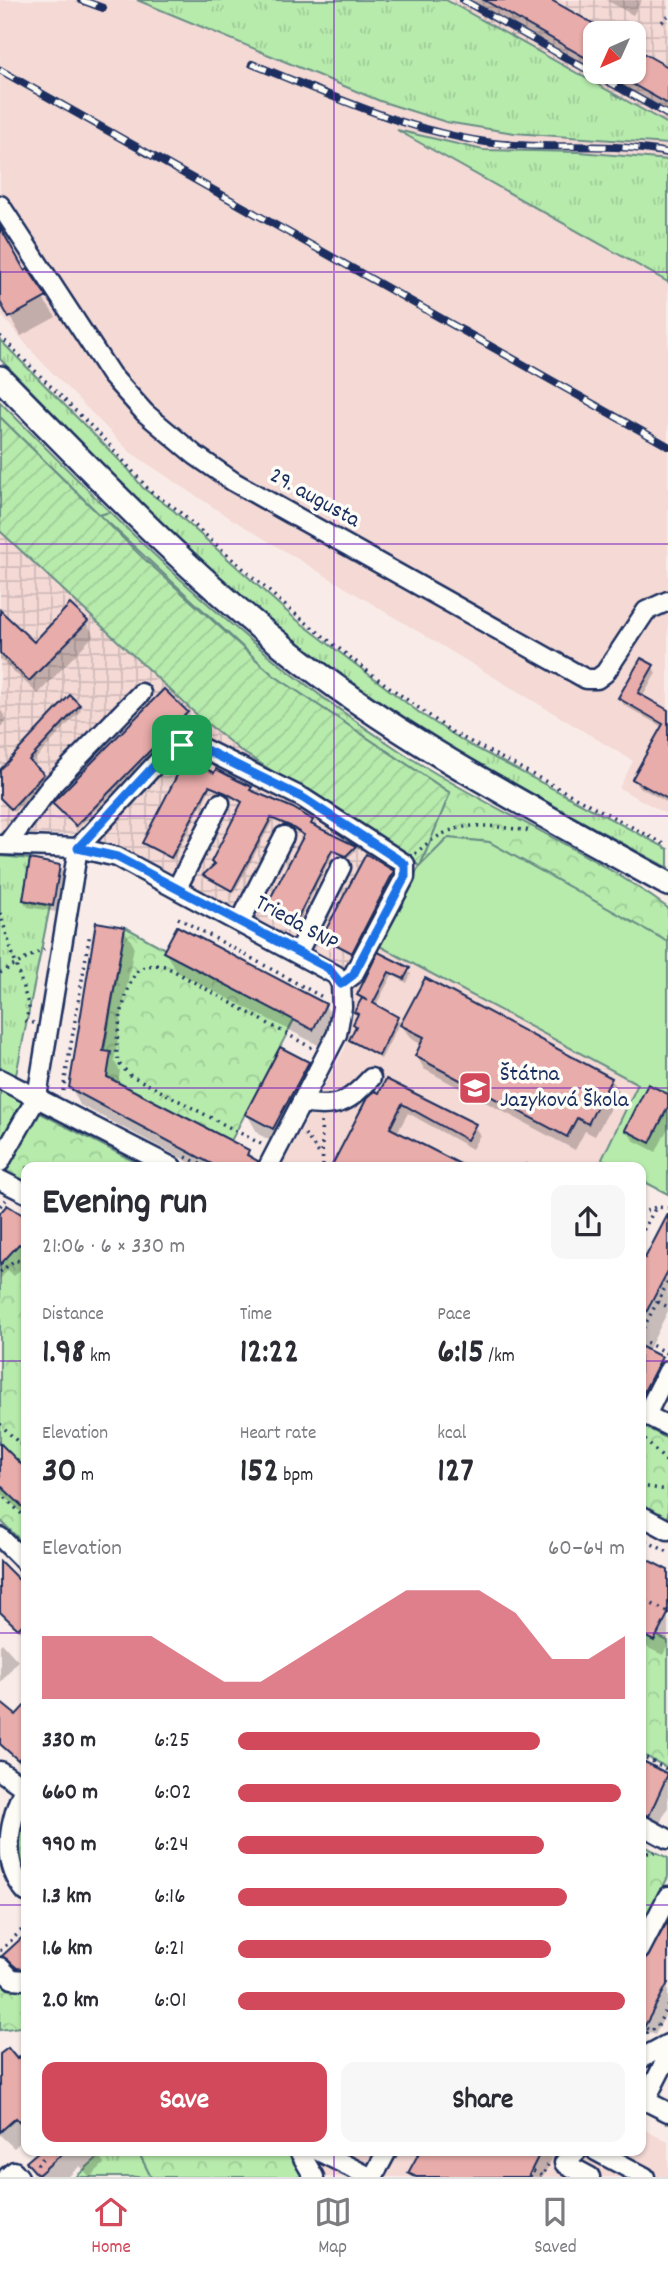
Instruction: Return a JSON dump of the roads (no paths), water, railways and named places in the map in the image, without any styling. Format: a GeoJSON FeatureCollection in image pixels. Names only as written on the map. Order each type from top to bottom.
{"type":"FeatureCollection","features":[{"type":"Feature","properties":{"kind":"main road"},"geometry":{"type":"LineString","coordinates":[[0,378],[147,526],[284,648],[406,736],[667,884]]}},
{"type":"Feature","properties":{"kind":"street","name":"29. augusta"},"geometry":{"type":"LineString","coordinates":[[0,205],[111,375],[145,413],[234,482],[586,679],[597,679],[605,673],[646,611],[668,601]]}},
{"type":"Feature","properties":{"kind":"street"},"geometry":{"type":"LineString","coordinates":[[3,844],[51,786],[141,693]]}},
{"type":"Feature","properties":{"kind":"street"},"geometry":{"type":"LineString","coordinates":[[0,1162],[37,1097],[78,848],[164,755],[182,745],[198,746],[303,798],[405,864],[405,877],[353,975],[341,984]]}},
{"type":"Feature","properties":{"kind":"street"},"geometry":{"type":"LineString","coordinates":[[177,888],[220,803]]}},
{"type":"Feature","properties":{"kind":"street"},"geometry":{"type":"LineString","coordinates":[[240,922],[284,836]]}},
{"type":"Feature","properties":{"kind":"street","name":"Trieda SNP"},"geometry":{"type":"LineString","coordinates":[[3,844],[78,848],[117,857],[328,968],[341,984],[340,1021],[326,1056],[272,1160]]}},
{"type":"Feature","properties":{"kind":"street"},"geometry":{"type":"LineString","coordinates":[[298,952],[341,867]]}},
{"type":"Feature","properties":{"kind":"street"},"geometry":{"type":"LineString","coordinates":[[297,1110],[349,1101],[371,1077]]}},
{"type":"Feature","properties":{"kind":"street"},"geometry":{"type":"LineString","coordinates":[[0,1079],[175,1160]]}},
{"type":"Feature","properties":{"kind":"street"},"geometry":{"type":"LineString","coordinates":[[0,1180],[21,1191]]}},
{"type":"Feature","properties":{"kind":"street"},"geometry":{"type":"LineString","coordinates":[[646,1408],[668,1371]]}},
{"type":"Feature","properties":{"kind":"street"},"geometry":{"type":"LineString","coordinates":[[646,1415],[668,1426]]}},
{"type":"Feature","properties":{"kind":"street"},"geometry":{"type":"LineString","coordinates":[[646,1518],[668,1530]]}},
{"type":"Feature","properties":{"kind":"street"},"geometry":{"type":"LineString","coordinates":[[0,1537],[21,1554]]}},
{"type":"Feature","properties":{"kind":"street"},"geometry":{"type":"LineString","coordinates":[[0,1771],[21,1785]]}},
{"type":"Feature","properties":{"kind":"street"},"geometry":{"type":"LineString","coordinates":[[21,1797],[11,1819],[5,1852],[9,1870],[21,1888]]}},
{"type":"Feature","properties":{"kind":"street"},"geometry":{"type":"LineString","coordinates":[[646,1827],[668,1839]]}},
{"type":"Feature","properties":{"kind":"street"},"geometry":{"type":"LineString","coordinates":[[646,1938],[668,1896]]}},
{"type":"Feature","properties":{"kind":"street"},"geometry":{"type":"LineString","coordinates":[[0,1967],[12,1979],[21,1980]]}},
{"type":"Feature","properties":{"kind":"street"},"geometry":{"type":"LineString","coordinates":[[646,2056],[668,2044]]}},
{"type":"Feature","properties":{"kind":"street"},"geometry":{"type":"LineString","coordinates":[[646,2094],[668,2056]]}},
{"type":"Feature","properties":{"kind":"street"},"geometry":{"type":"LineString","coordinates":[[646,2100],[667,2108]]}},
{"type":"Feature","properties":{"kind":"street"},"geometry":{"type":"LineString","coordinates":[[302,2156],[314,2177]]}},
{"type":"Feature","properties":{"kind":"street"},"geometry":{"type":"LineString","coordinates":[[331,2156],[371,2177],[384,2156]]}},
{"type":"Feature","properties":{"kind":"street"},"geometry":{"type":"LineString","coordinates":[[572,2156],[564,2163],[590,2177]]}},
{"type":"Feature","properties":{"kind":"street"},"geometry":{"type":"LineString","coordinates":[[605,2156],[645,2177]]}},
{"type":"Feature","properties":{"kind":"street"},"geometry":{"type":"LineString","coordinates":[[7,2177],[14,2171],[19,2177]]}},
{"type":"Feature","properties":{"kind":"railway"},"geometry":{"type":"LineString","coordinates":[[81,0],[103,8]]}},
{"type":"Feature","properties":{"kind":"railway"},"geometry":{"type":"LineString","coordinates":[[463,0],[668,115]]}},
{"type":"Feature","properties":{"kind":"railway"},"geometry":{"type":"LineString","coordinates":[[252,64],[367,110],[456,136],[509,145],[623,147],[668,153]]}},
{"type":"Feature","properties":{"kind":"railway"},"geometry":{"type":"LineString","coordinates":[[0,70],[668,446]]}},
{"type":"Feature","properties":{"kind":"place","name":"Štátna Jazyková Škola"},"geometry":{"type":"Point","coordinates":[475,1088]}}]}
